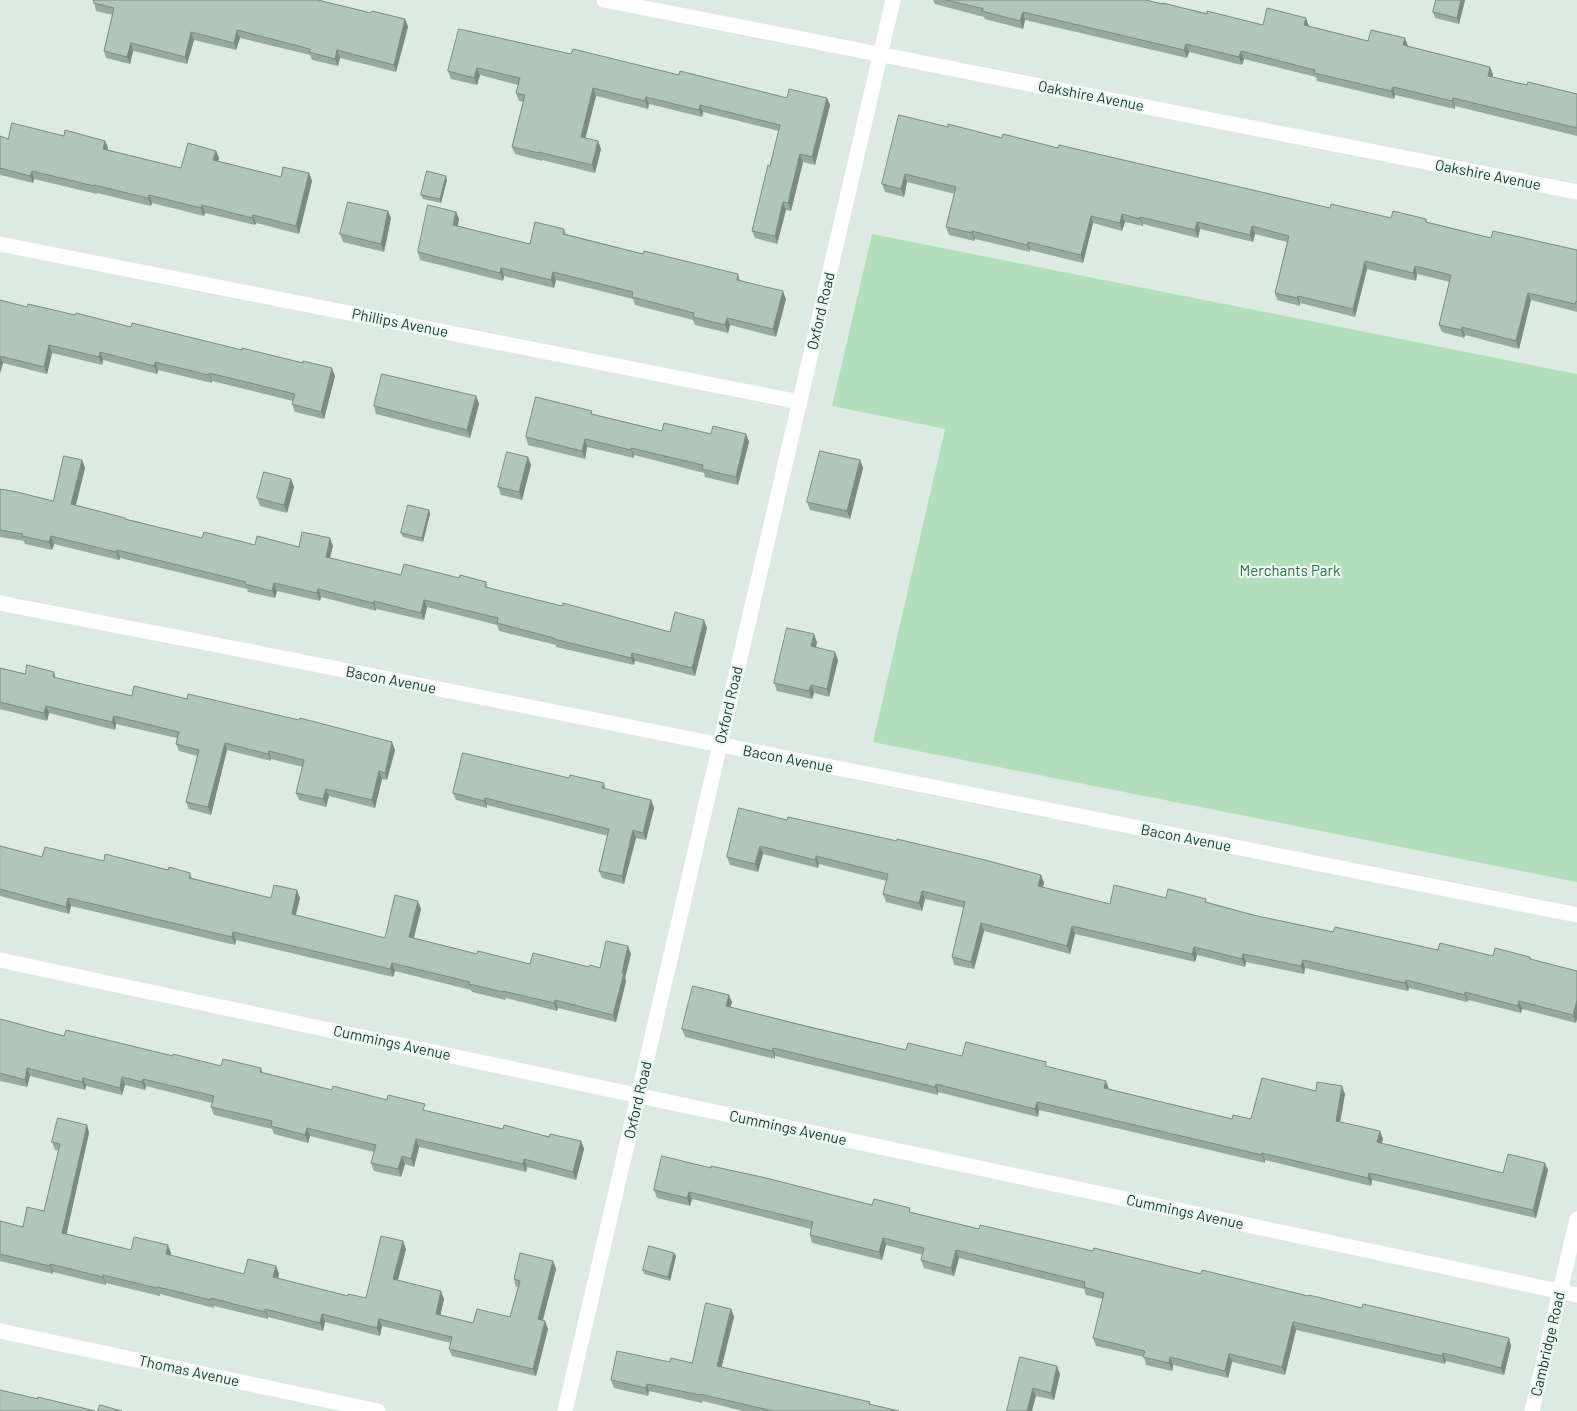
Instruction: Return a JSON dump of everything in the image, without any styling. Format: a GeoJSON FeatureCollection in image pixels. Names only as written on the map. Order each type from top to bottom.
{"type":"FeatureCollection","features":[{"type":"Feature","properties":{"kind":"street","name":"Oakshire Avenue"},"geometry":{"type":"LineString","coordinates":[[604,0],[1577,192]]}},
{"type":"Feature","properties":{"kind":"street","name":"Oxford Road"},"geometry":{"type":"LineString","coordinates":[[565,1411],[893,0]]}},
{"type":"Feature","properties":{"kind":"street","name":"Phillips Avenue"},"geometry":{"type":"LineString","coordinates":[[0,244],[800,402]]}},
{"type":"Feature","properties":{"kind":"street","name":"Bacon Avenue"},"geometry":{"type":"LineString","coordinates":[[0,603],[1577,915]]}},
{"type":"Feature","properties":{"kind":"street","name":"Cummings Avenue"},"geometry":{"type":"LineString","coordinates":[[0,960],[1577,1295]]}},
{"type":"Feature","properties":{"kind":"street","name":"Cambridge Road"},"geometry":{"type":"LineString","coordinates":[[1532,1411],[1577,1219]]}},
{"type":"Feature","properties":{"kind":"street","name":"Thomas Avenue"},"geometry":{"type":"LineString","coordinates":[[0,1331],[378,1411]]}},
{"type":"Feature","properties":{"kind":"green space","name":"Merchants Park"},"geometry":{"type":"Polygon","coordinates":[[[872,234],[1577,374],[1577,882],[873,742],[945,429],[832,406],[872,234]]]}},
{"type":"Feature","properties":{"kind":"building"},"geometry":{"type":"Polygon","coordinates":[[[94,0],[318,0],[405,19],[394,65],[337,50],[335,59],[309,52],[310,49],[237,30],[234,43],[191,32],[185,57],[131,43],[127,57],[104,51],[114,8],[94,3],[94,0]]]}},
{"type":"Feature","properties":{"kind":"building"},"geometry":{"type":"Polygon","coordinates":[[[946,0],[1145,0],[1207,14],[1207,11],[1263,25],[1267,8],[1306,18],[1304,25],[1368,41],[1371,30],[1405,38],[1403,45],[1490,67],[1488,76],[1527,85],[1528,82],[1577,94],[1577,128],[1453,98],[1452,101],[1393,87],[1391,91],[1314,73],[1315,70],[1241,51],[1239,57],[1186,44],[1184,50],[1023,12],[1020,21],[946,0]]]}},
{"type":"Feature","properties":{"kind":"building"},"geometry":{"type":"Polygon","coordinates":[[[1436,0],[1461,0],[1457,18],[1433,12],[1436,0]]]}},
{"type":"Feature","properties":{"kind":"building"},"geometry":{"type":"Polygon","coordinates":[[[459,29],[571,54],[573,49],[679,75],[680,71],[787,98],[789,89],[827,98],[812,157],[800,154],[788,203],[783,202],[775,236],[752,231],[780,125],[700,105],[699,110],[646,97],[645,101],[593,88],[581,137],[598,141],[592,165],[512,147],[525,95],[516,93],[520,78],[477,68],[474,78],[448,71],[459,29]]]}},
{"type":"Feature","properties":{"kind":"building"},"geometry":{"type":"Polygon","coordinates":[[[899,115],[948,127],[948,124],[1002,138],[1003,134],[1058,148],[1059,145],[1330,208],[1331,204],[1391,218],[1393,211],[1426,219],[1426,222],[1491,238],[1493,231],[1577,250],[1577,302],[1575,304],[1528,293],[1516,341],[1462,327],[1461,330],[1439,325],[1451,275],[1415,266],[1413,273],[1365,261],[1353,309],[1298,296],[1297,298],[1275,293],[1289,236],[1252,226],[1250,235],[1197,222],[1195,230],[1122,214],[1120,223],[1091,216],[1081,255],[1028,242],[1027,245],[972,231],[972,233],[946,227],[956,187],[905,174],[901,189],[882,184],[899,115]]]}},
{"type":"Feature","properties":{"kind":"building"},"geometry":{"type":"Polygon","coordinates":[[[12,123],[64,136],[65,130],[105,141],[103,149],[181,168],[188,143],[216,151],[213,160],[281,177],[283,167],[309,173],[296,226],[253,215],[252,218],[202,205],[201,208],[149,195],[148,198],[32,171],[30,176],[0,168],[0,136],[8,139],[12,123]]]}},
{"type":"Feature","properties":{"kind":"building"},"geometry":{"type":"Polygon","coordinates":[[[427,171],[446,176],[440,199],[421,195],[427,171]]]}},
{"type":"Feature","properties":{"kind":"building"},"geometry":{"type":"Polygon","coordinates":[[[348,202],[388,211],[381,244],[340,234],[348,202]]]}},
{"type":"Feature","properties":{"kind":"building"},"geometry":{"type":"Polygon","coordinates":[[[428,205],[456,212],[453,225],[530,244],[535,222],[564,229],[563,234],[643,254],[644,251],[738,274],[737,280],[783,291],[773,329],[727,318],[725,325],[693,317],[694,313],[632,297],[633,292],[553,272],[551,280],[501,268],[500,273],[418,252],[428,205]]]}},
{"type":"Feature","properties":{"kind":"building"},"geometry":{"type":"Polygon","coordinates":[[[0,300],[27,307],[28,304],[75,315],[76,313],[131,327],[132,323],[242,350],[242,348],[332,368],[321,412],[292,404],[295,394],[209,373],[209,375],[155,362],[154,366],[100,352],[99,357],[49,345],[44,367],[0,356],[0,300]]]}},
{"type":"Feature","properties":{"kind":"building"},"geometry":{"type":"Polygon","coordinates":[[[382,374],[476,396],[467,430],[374,406],[382,374]]]}},
{"type":"Feature","properties":{"kind":"building"},"geometry":{"type":"Polygon","coordinates":[[[536,397],[592,411],[591,414],[662,431],[664,423],[711,434],[713,426],[746,434],[736,477],[702,469],[703,465],[585,439],[582,451],[526,437],[536,397]]]}},
{"type":"Feature","properties":{"kind":"building"},"geometry":{"type":"Polygon","coordinates":[[[820,451],[860,460],[847,511],[807,502],[820,451]]]}},
{"type":"Feature","properties":{"kind":"building"},"geometry":{"type":"Polygon","coordinates":[[[507,452],[528,457],[519,492],[498,487],[507,452]]]}},
{"type":"Feature","properties":{"kind":"building"},"geometry":{"type":"Polygon","coordinates":[[[64,456],[82,460],[71,504],[125,519],[202,538],[204,532],[255,545],[257,536],[299,547],[302,532],[330,538],[326,557],[401,575],[404,564],[459,578],[460,575],[486,582],[485,587],[562,606],[563,603],[670,632],[675,612],[704,620],[692,668],[632,653],[631,658],[554,639],[497,623],[498,618],[424,600],[421,613],[318,589],[317,593],[274,583],[272,591],[245,584],[246,582],[117,550],[116,552],[51,536],[49,542],[22,536],[23,534],[0,530],[0,489],[53,501],[64,456]]]}},
{"type":"Feature","properties":{"kind":"building"},"geometry":{"type":"Polygon","coordinates":[[[264,472],[291,479],[284,505],[257,498],[264,472]]]}},
{"type":"Feature","properties":{"kind":"building"},"geometry":{"type":"Polygon","coordinates":[[[408,505],[429,510],[422,538],[401,533],[408,505]]]}},
{"type":"Feature","properties":{"kind":"building"},"geometry":{"type":"Polygon","coordinates":[[[787,628],[814,634],[811,646],[835,652],[827,689],[811,685],[809,691],[774,683],[787,628]]]}},
{"type":"Feature","properties":{"kind":"building"},"geometry":{"type":"Polygon","coordinates":[[[27,665],[54,672],[53,677],[132,696],[134,686],[187,699],[188,694],[299,720],[300,718],[392,742],[385,773],[379,771],[372,800],[326,789],[323,799],[296,793],[304,760],[269,751],[268,754],[225,743],[208,807],[186,802],[199,750],[176,744],[179,732],[114,716],[112,722],[46,706],[44,713],[0,702],[0,668],[25,674],[27,665]]]}},
{"type":"Feature","properties":{"kind":"building"},"geometry":{"type":"Polygon","coordinates":[[[463,753],[569,778],[570,775],[604,783],[602,788],[651,800],[643,833],[633,830],[622,876],[599,871],[609,829],[485,798],[484,801],[453,793],[463,753]]]}},
{"type":"Feature","properties":{"kind":"building"},"geometry":{"type":"Polygon","coordinates":[[[739,808],[787,820],[788,817],[897,841],[897,839],[985,860],[1041,875],[1038,886],[1110,904],[1114,885],[1166,898],[1168,889],[1206,899],[1205,902],[1253,915],[1333,932],[1335,927],[1438,950],[1440,943],[1493,956],[1495,948],[1577,971],[1577,1000],[1573,1015],[1519,1001],[1518,1006],[1465,992],[1465,995],[1406,980],[1405,983],[1303,960],[1301,966],[1243,954],[1242,959],[1194,947],[1192,954],[1072,926],[1067,946],[981,923],[971,962],[952,957],[965,902],[922,891],[919,903],[883,894],[888,874],[816,856],[815,860],[760,846],[755,864],[727,857],[739,808]]]}},
{"type":"Feature","properties":{"kind":"building"},"geometry":{"type":"Polygon","coordinates":[[[0,846],[42,857],[45,847],[104,861],[105,854],[168,870],[169,867],[190,873],[189,878],[271,898],[274,885],[297,890],[292,914],[385,938],[395,895],[418,901],[409,937],[477,954],[478,951],[530,964],[533,953],[600,968],[606,941],[628,946],[622,973],[624,973],[613,1015],[555,1000],[554,1003],[469,984],[470,982],[392,963],[390,969],[233,932],[232,937],[68,898],[66,907],[0,889],[0,846]]]}},
{"type":"Feature","properties":{"kind":"building"},"geometry":{"type":"Polygon","coordinates":[[[693,986],[729,995],[726,1006],[797,1024],[906,1050],[908,1043],[962,1056],[966,1042],[1046,1062],[1045,1066],[1106,1081],[1104,1088],[1232,1119],[1233,1115],[1251,1119],[1262,1078],[1316,1091],[1317,1082],[1342,1086],[1336,1121],[1380,1131],[1377,1142],[1503,1173],[1508,1154],[1545,1163],[1533,1210],[1369,1173],[1368,1178],[1262,1153],[1262,1155],[1037,1102],[1035,1109],[936,1084],[935,1087],[773,1048],[772,1051],[682,1029],[693,986]]]}},
{"type":"Feature","properties":{"kind":"building"},"geometry":{"type":"Polygon","coordinates":[[[0,1019],[64,1036],[66,1030],[221,1066],[223,1059],[261,1068],[260,1072],[332,1090],[333,1086],[387,1100],[388,1095],[425,1104],[423,1110],[503,1129],[504,1125],[549,1137],[550,1134],[581,1141],[573,1172],[524,1159],[523,1164],[416,1139],[411,1159],[402,1156],[398,1169],[371,1163],[376,1145],[307,1128],[305,1135],[271,1126],[272,1121],[211,1107],[214,1096],[143,1079],[142,1082],[122,1077],[120,1088],[83,1078],[82,1082],[27,1068],[25,1080],[0,1073],[0,1019]]]}},
{"type":"Feature","properties":{"kind":"building"},"geometry":{"type":"Polygon","coordinates":[[[58,1118],[87,1125],[62,1233],[131,1250],[134,1237],[168,1245],[166,1254],[244,1274],[248,1259],[276,1266],[273,1277],[348,1296],[348,1294],[366,1298],[381,1236],[403,1241],[393,1279],[441,1291],[436,1314],[473,1323],[477,1309],[510,1317],[520,1281],[514,1279],[520,1253],[553,1261],[538,1319],[545,1321],[533,1369],[449,1349],[452,1337],[379,1319],[377,1328],[322,1314],[320,1323],[265,1309],[265,1312],[211,1298],[211,1300],[0,1254],[0,1221],[23,1227],[27,1207],[44,1211],[60,1144],[52,1142],[58,1118]]]}},
{"type":"Feature","properties":{"kind":"building"},"geometry":{"type":"Polygon","coordinates":[[[662,1156],[711,1168],[711,1166],[766,1178],[872,1205],[874,1199],[910,1208],[909,1212],[979,1229],[980,1225],[1093,1251],[1094,1248],[1201,1274],[1202,1270],[1362,1308],[1363,1304],[1509,1338],[1501,1368],[1443,1353],[1442,1356],[1293,1322],[1282,1367],[1229,1354],[1225,1371],[1170,1357],[1169,1363],[1143,1357],[1145,1351],[1093,1338],[1104,1293],[1084,1287],[1085,1282],[956,1250],[951,1268],[921,1260],[924,1248],[883,1238],[879,1252],[810,1235],[813,1222],[689,1192],[687,1198],[654,1190],[662,1156]]]}},
{"type":"Feature","properties":{"kind":"building"},"geometry":{"type":"Polygon","coordinates":[[[649,1246],[674,1253],[668,1277],[643,1270],[649,1246]]]}},
{"type":"Feature","properties":{"kind":"building"},"geometry":{"type":"Polygon","coordinates":[[[706,1303],[731,1309],[717,1366],[870,1402],[869,1404],[899,1411],[773,1411],[700,1394],[647,1384],[646,1388],[611,1380],[617,1351],[670,1362],[671,1358],[692,1363],[706,1303]]]}},
{"type":"Feature","properties":{"kind":"building"},"geometry":{"type":"Polygon","coordinates":[[[1020,1357],[1057,1366],[1051,1393],[1033,1388],[1027,1411],[1007,1411],[1020,1357]]]}},
{"type":"Feature","properties":{"kind":"building"},"geometry":{"type":"Polygon","coordinates":[[[0,1390],[38,1399],[38,1397],[95,1411],[0,1411],[0,1390]]]}},
{"type":"Feature","properties":{"kind":"building"},"geometry":{"type":"Polygon","coordinates":[[[100,1405],[122,1411],[98,1411],[100,1405]]]}}]}
